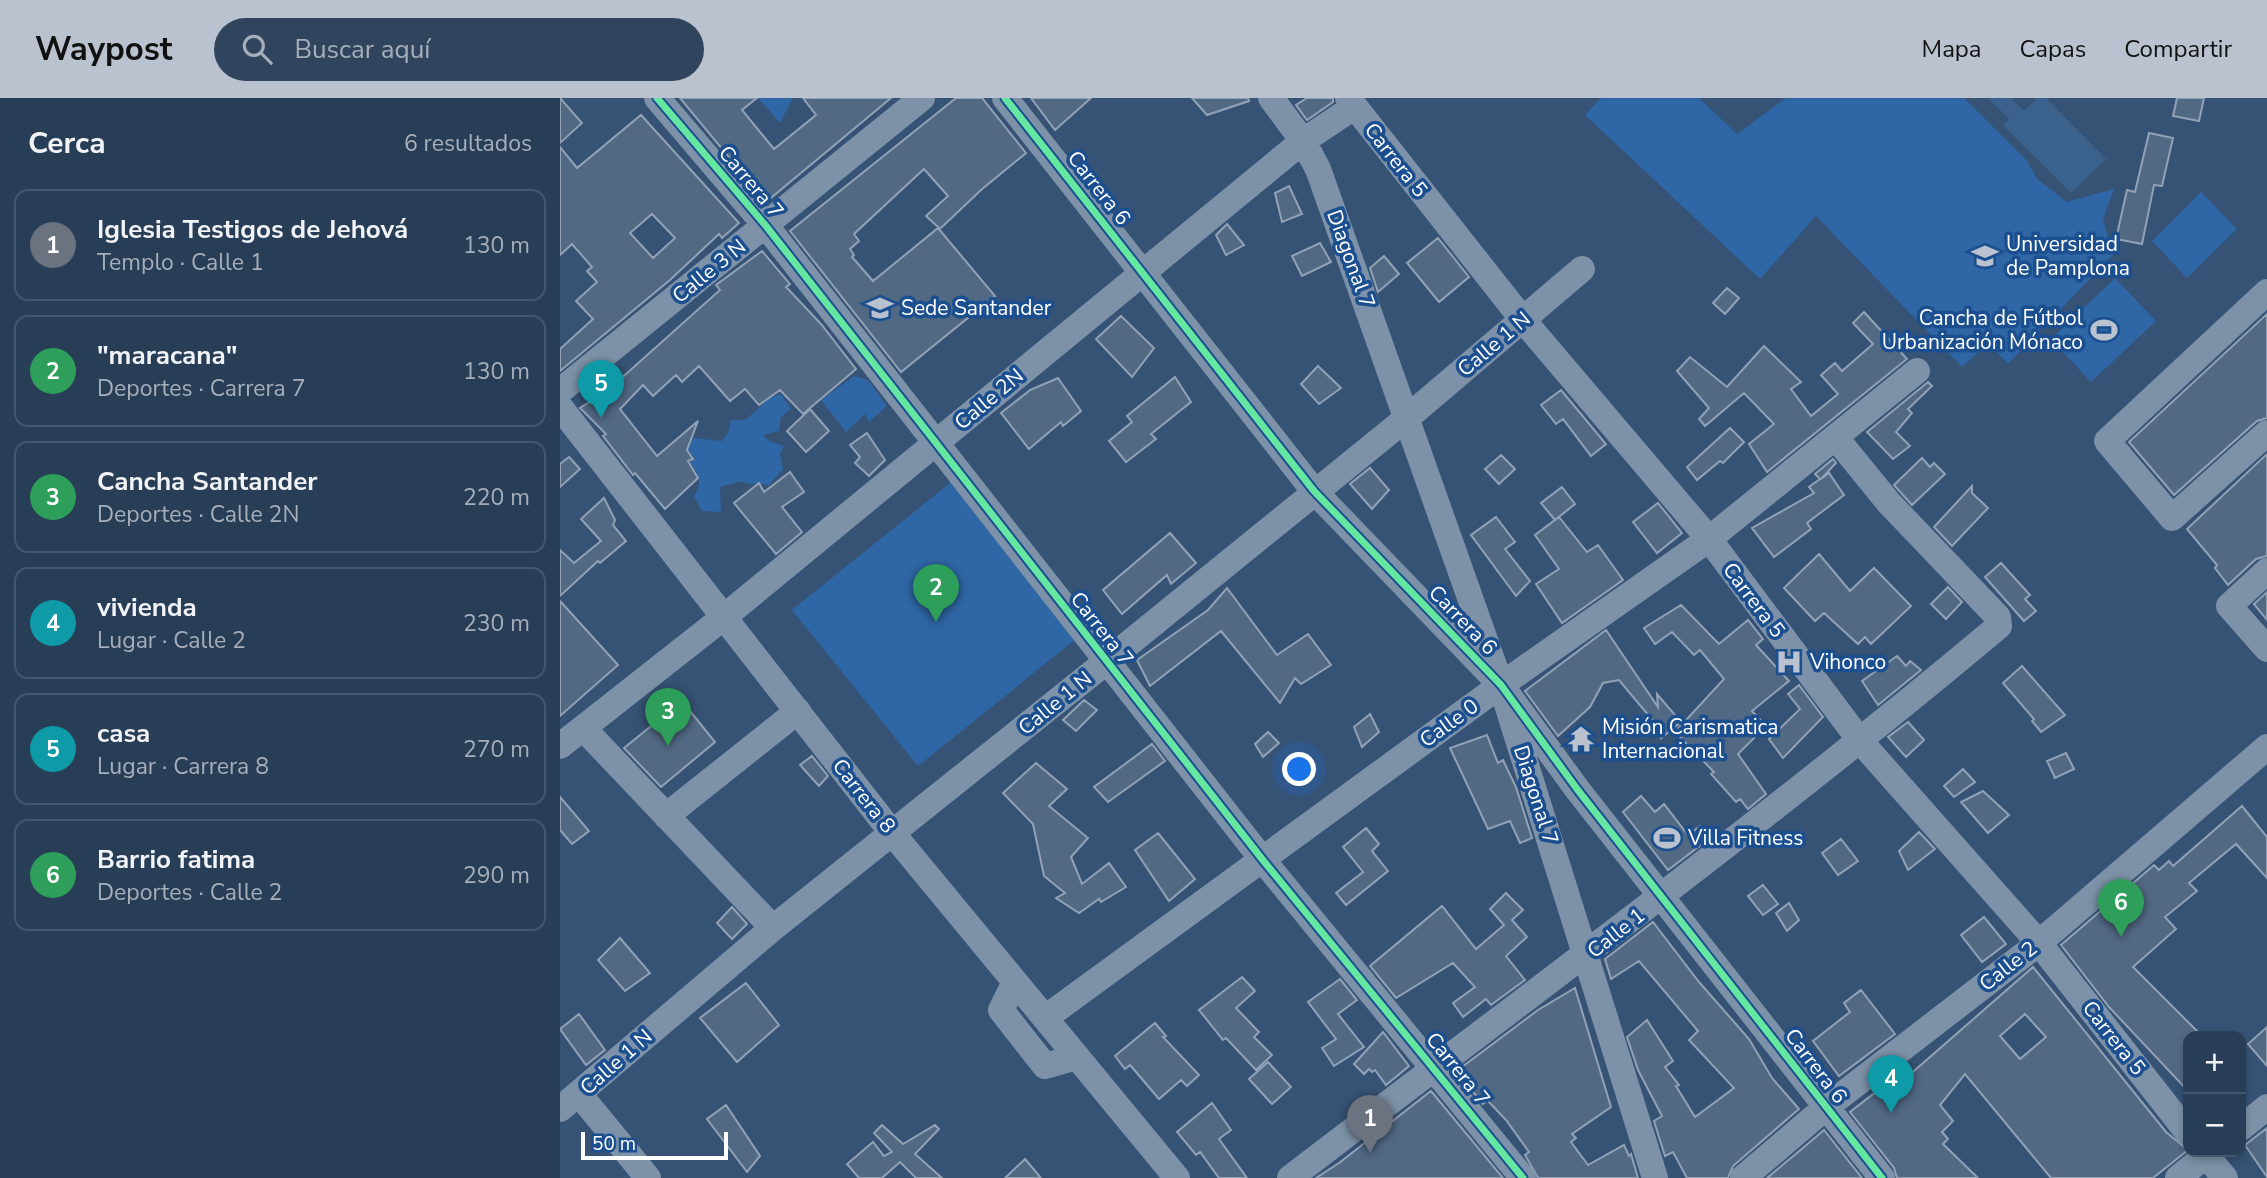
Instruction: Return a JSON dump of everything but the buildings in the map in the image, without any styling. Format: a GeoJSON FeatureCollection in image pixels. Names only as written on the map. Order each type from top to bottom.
{"type":"FeatureCollection","features":[{"type":"Feature","properties":{"kind":"street","name":"Carrera 7"},"geometry":{"type":"LineString","coordinates":[[657,98],[766,226],[1106,663],[1262,859],[1435,1067],[1523,1178]]}},
{"type":"Feature","properties":{"kind":"street","name":"Calle 3 N"},"geometry":{"type":"LineString","coordinates":[[560,391],[922,98]]}},
{"type":"Feature","properties":{"kind":"street","name":"Carrera 6"},"geometry":{"type":"LineString","coordinates":[[1005,98],[1314,491],[1501,685],[1577,789],[1882,1178]]}},
{"type":"Feature","properties":{"kind":"street","name":"Diagonal 7"},"geometry":{"type":"LineString","coordinates":[[1271,98],[1303,141],[1324,185],[1408,417],[1501,685],[1655,1178]]}},
{"type":"Feature","properties":{"kind":"street","name":"Calle 2N"},"geometry":{"type":"LineString","coordinates":[[560,746],[724,617],[1351,102]]}},
{"type":"Feature","properties":{"kind":"street","name":"Carrera 5"},"geometry":{"type":"LineString","coordinates":[[1351,102],[1522,320],[1709,539],[1861,742],[2039,943],[2183,1127]]}},
{"type":"Feature","properties":{"kind":"street","name":"Calle 1 N"},"geometry":{"type":"LineString","coordinates":[[570,1102],[773,928],[1106,663],[1408,417],[1582,270]]}},
{"type":"Feature","properties":{"kind":"street"},"geometry":{"type":"LineString","coordinates":[[2267,292],[2107,441],[2172,518],[2267,433]]}},
{"type":"Feature","properties":{"kind":"street","name":"Calle 0"},"geometry":{"type":"LineString","coordinates":[[1045,1018],[1501,685],[1709,539],[1917,371]]}},
{"type":"Feature","properties":{"kind":"street","name":"Carrera 8"},"geometry":{"type":"LineString","coordinates":[[560,407],[892,834],[1177,1178]]}},
{"type":"Feature","properties":{"kind":"street","name":"Calle 1"},"geometry":{"type":"LineString","coordinates":[[1290,1178],[1663,897],[1861,742],[1999,626],[1998,617],[1889,503],[1836,438]]}},
{"type":"Feature","properties":{"kind":"street"},"geometry":{"type":"LineString","coordinates":[[2267,571],[2229,606],[2267,649]]}},
{"type":"Feature","properties":{"kind":"street"},"geometry":{"type":"LineString","coordinates":[[666,816],[797,711]]}},
{"type":"Feature","properties":{"kind":"street"},"geometry":{"type":"LineString","coordinates":[[584,729],[773,928]]}},
{"type":"Feature","properties":{"kind":"street","name":"Calle 2"},"geometry":{"type":"LineString","coordinates":[[1743,1178],[1825,1108],[2039,943],[2267,747]]}},
{"type":"Feature","properties":{"kind":"street"},"geometry":{"type":"LineString","coordinates":[[1015,982],[1001,1010],[1045,1066],[1077,1057]]}},
{"type":"Feature","properties":{"kind":"street"},"geometry":{"type":"LineString","coordinates":[[570,1102],[648,1178]]}},
{"type":"Feature","properties":{"kind":"street"},"geometry":{"type":"LineString","coordinates":[[2246,1124],[2267,1107]]}},
{"type":"Feature","properties":{"kind":"street"},"geometry":{"type":"LineString","coordinates":[[2178,1178],[2202,1157]]}},
{"type":"Feature","properties":{"kind":"street"},"geometry":{"type":"LineString","coordinates":[[2209,1157],[2225,1178]]}},
{"type":"Feature","properties":{"kind":"shaded area"},"geometry":{"type":"Polygon","coordinates":[[[758,98],[793,98],[780,123],[758,98]]]}},
{"type":"Feature","properties":{"kind":"shaded area","name":"Universidad de Pamplona"},"geometry":{"type":"Polygon","coordinates":[[[1601,98],[1699,98],[1737,134],[1786,98],[1964,98],[2027,161],[2037,179],[2067,202],[2114,189],[2103,219],[2113,255],[2008,364],[1989,343],[1962,367],[1816,216],[1760,279],[1585,115],[1601,98]]]}},
{"type":"Feature","properties":{"kind":"shaded area"},"geometry":{"type":"Polygon","coordinates":[[[1988,98],[2011,98],[2024,111],[2037,98],[2046,98],[2106,159],[2071,193],[2003,125],[2009,119],[1988,98]]]}},
{"type":"Feature","properties":{"kind":"shaded area"},"geometry":{"type":"Polygon","coordinates":[[[2201,192],[2237,229],[2187,278],[2152,241],[2201,192]]]}},
{"type":"Feature","properties":{"kind":"shaded area","name":"Cancha de Fútbol Urbanización Mónaco"},"geometry":{"type":"Polygon","coordinates":[[[2115,278],[2156,321],[2091,382],[2051,339],[2115,278]]]}},
{"type":"Feature","properties":{"kind":"shaded area"},"geometry":{"type":"Polygon","coordinates":[[[854,376],[868,380],[887,406],[869,422],[865,414],[846,432],[821,400],[854,376]]]}},
{"type":"Feature","properties":{"kind":"shaded area"},"geometry":{"type":"Polygon","coordinates":[[[781,394],[791,409],[781,417],[779,431],[763,435],[769,441],[784,446],[780,453],[783,469],[769,485],[742,481],[720,487],[721,512],[702,511],[694,496],[699,478],[690,462],[695,459],[688,449],[693,438],[722,441],[728,433],[731,420],[745,420],[771,397],[781,394]]]}},
{"type":"Feature","properties":{"kind":"shaded area"},"geometry":{"type":"Polygon","coordinates":[[[955,479],[1081,635],[918,766],[792,610],[955,479]]]}},
{"type":"Feature","properties":{"kind":"cycle path"},"geometry":{"type":"LineString","coordinates":[[657,98],[766,226],[1262,859],[1523,1178]]}},
{"type":"Feature","properties":{"kind":"cycle path"},"geometry":{"type":"LineString","coordinates":[[1005,98],[1314,491],[1501,685],[1577,789],[1882,1178]]}},
{"type":"Feature","properties":{"kind":"place","name":"Universidad de Pamplona"},"geometry":{"type":"Point","coordinates":[1985,256]}},
{"type":"Feature","properties":{"kind":"place","name":"Sede Santander"},"geometry":{"type":"Point","coordinates":[880,308]}},
{"type":"Feature","properties":{"kind":"place","name":"Cancha de Fútbol Urbanización Mónaco"},"geometry":{"type":"Point","coordinates":[2104,330]}},
{"type":"Feature","properties":{"kind":"place","name":"casa"},"geometry":{"type":"Point","coordinates":[601,418]}},
{"type":"Feature","properties":{"kind":"place","name":"\"maracana\""},"geometry":{"type":"Point","coordinates":[936,622]}},
{"type":"Feature","properties":{"kind":"place","name":"Vihonco"},"geometry":{"type":"Point","coordinates":[1789,662]}},
{"type":"Feature","properties":{"kind":"place","name":"Misión Carismatica Internacional"},"geometry":{"type":"Point","coordinates":[1581,739]}},
{"type":"Feature","properties":{"kind":"place","name":"Cancha Santander"},"geometry":{"type":"Point","coordinates":[668,746]}},
{"type":"Feature","properties":{"kind":"place","name":"Villa Fitness"},"geometry":{"type":"Point","coordinates":[1667,838]}},
{"type":"Feature","properties":{"kind":"place","name":"Barrio fatima"},"geometry":{"type":"Point","coordinates":[2121,937]}},
{"type":"Feature","properties":{"kind":"place","name":"vivienda"},"geometry":{"type":"Point","coordinates":[1891,1113]}},
{"type":"Feature","properties":{"kind":"place","name":"Iglesia Testigos de Jehová"},"geometry":{"type":"Point","coordinates":[1370,1153]}}]}
